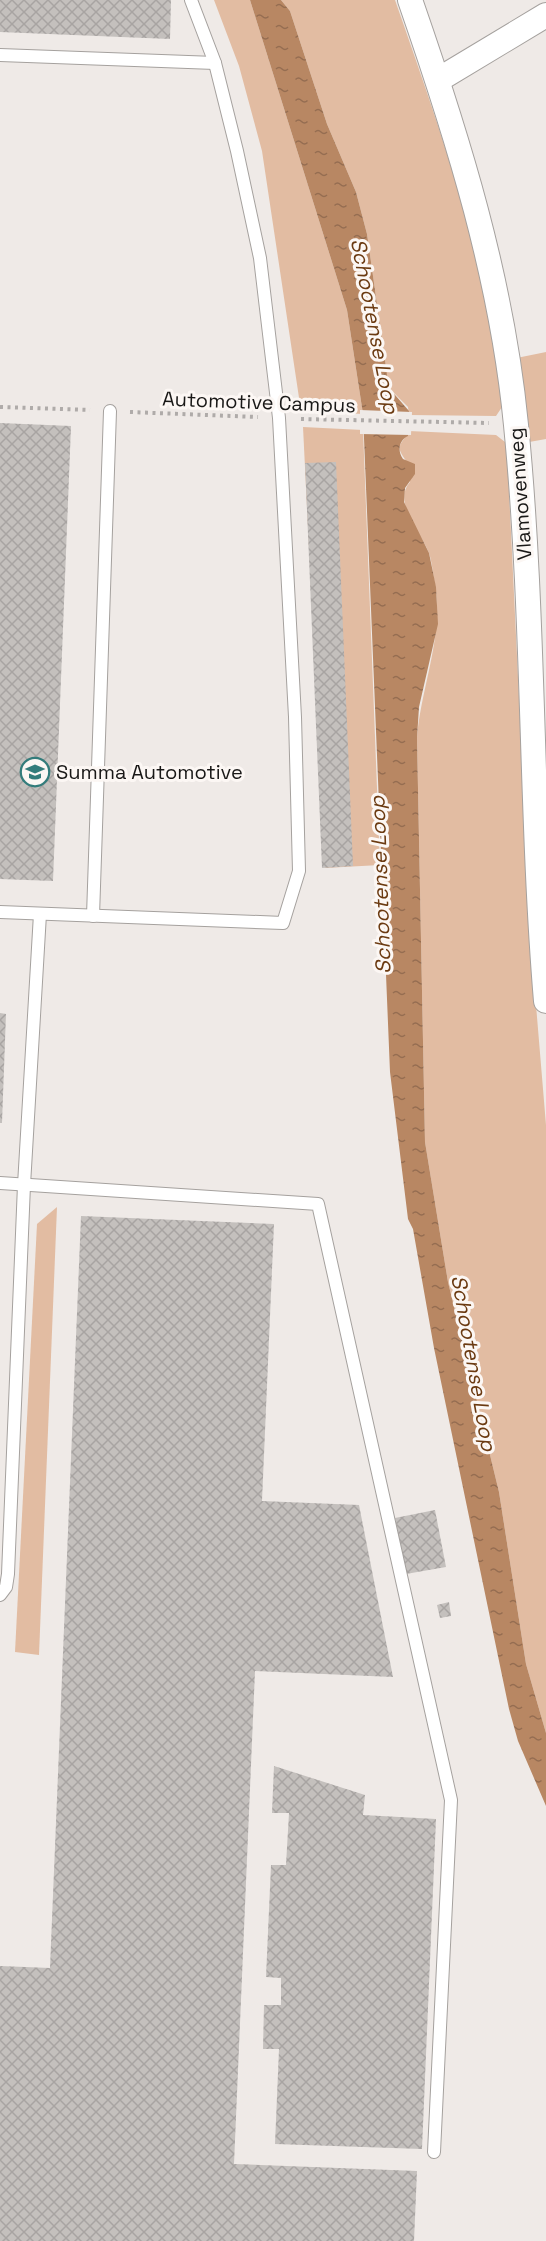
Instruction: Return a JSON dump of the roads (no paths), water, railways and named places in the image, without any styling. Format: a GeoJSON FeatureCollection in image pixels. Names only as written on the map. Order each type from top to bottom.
{"type":"FeatureCollection","features":[{"type":"Feature","properties":{"kind":"street","name":"Vlamovenweg"},"geometry":{"type":"LineString","coordinates":[[410,0],[438,80],[473,196],[500,312],[516,423],[540,693],[542,948],[546,1001]]}},
{"type":"Feature","properties":{"kind":"street"},"geometry":{"type":"LineString","coordinates":[[438,80],[546,15]]}},
{"type":"Feature","properties":{"kind":"lane"},"geometry":{"type":"LineString","coordinates":[[0,912],[283,923],[299,872],[294,705],[279,417],[260,258],[214,63],[191,0]]}},
{"type":"Feature","properties":{"kind":"lane"},"geometry":{"type":"LineString","coordinates":[[0,55],[214,63]]}},
{"type":"Feature","properties":{"kind":"lane"},"geometry":{"type":"LineString","coordinates":[[93,916],[110,411]]}},
{"type":"Feature","properties":{"kind":"lane"},"geometry":{"type":"LineString","coordinates":[[0,1595],[6,1587],[8,1574],[24,1185],[40,914]]}},
{"type":"Feature","properties":{"kind":"lane"},"geometry":{"type":"LineString","coordinates":[[0,1183],[318,1204],[451,1800],[434,2152]]}},
{"type":"Feature","properties":{"kind":"water","name":"Schootense Loop"},"geometry":{"type":"Polygon","coordinates":[[[250,0],[281,0],[290,11],[327,124],[356,192],[367,234],[389,388],[409,411],[408,436],[401,443],[400,449],[403,459],[415,464],[415,474],[405,488],[404,502],[429,553],[436,587],[438,624],[419,707],[417,738],[425,1142],[448,1282],[499,1492],[526,1664],[546,1733],[546,1806],[518,1741],[509,1709],[434,1348],[413,1229],[408,1219],[390,1072],[363,414],[347,310],[250,0]]]}},
{"type":"Feature","properties":{"kind":"place","name":"Summa Automotive"},"geometry":{"type":"Point","coordinates":[35,772]}}]}
